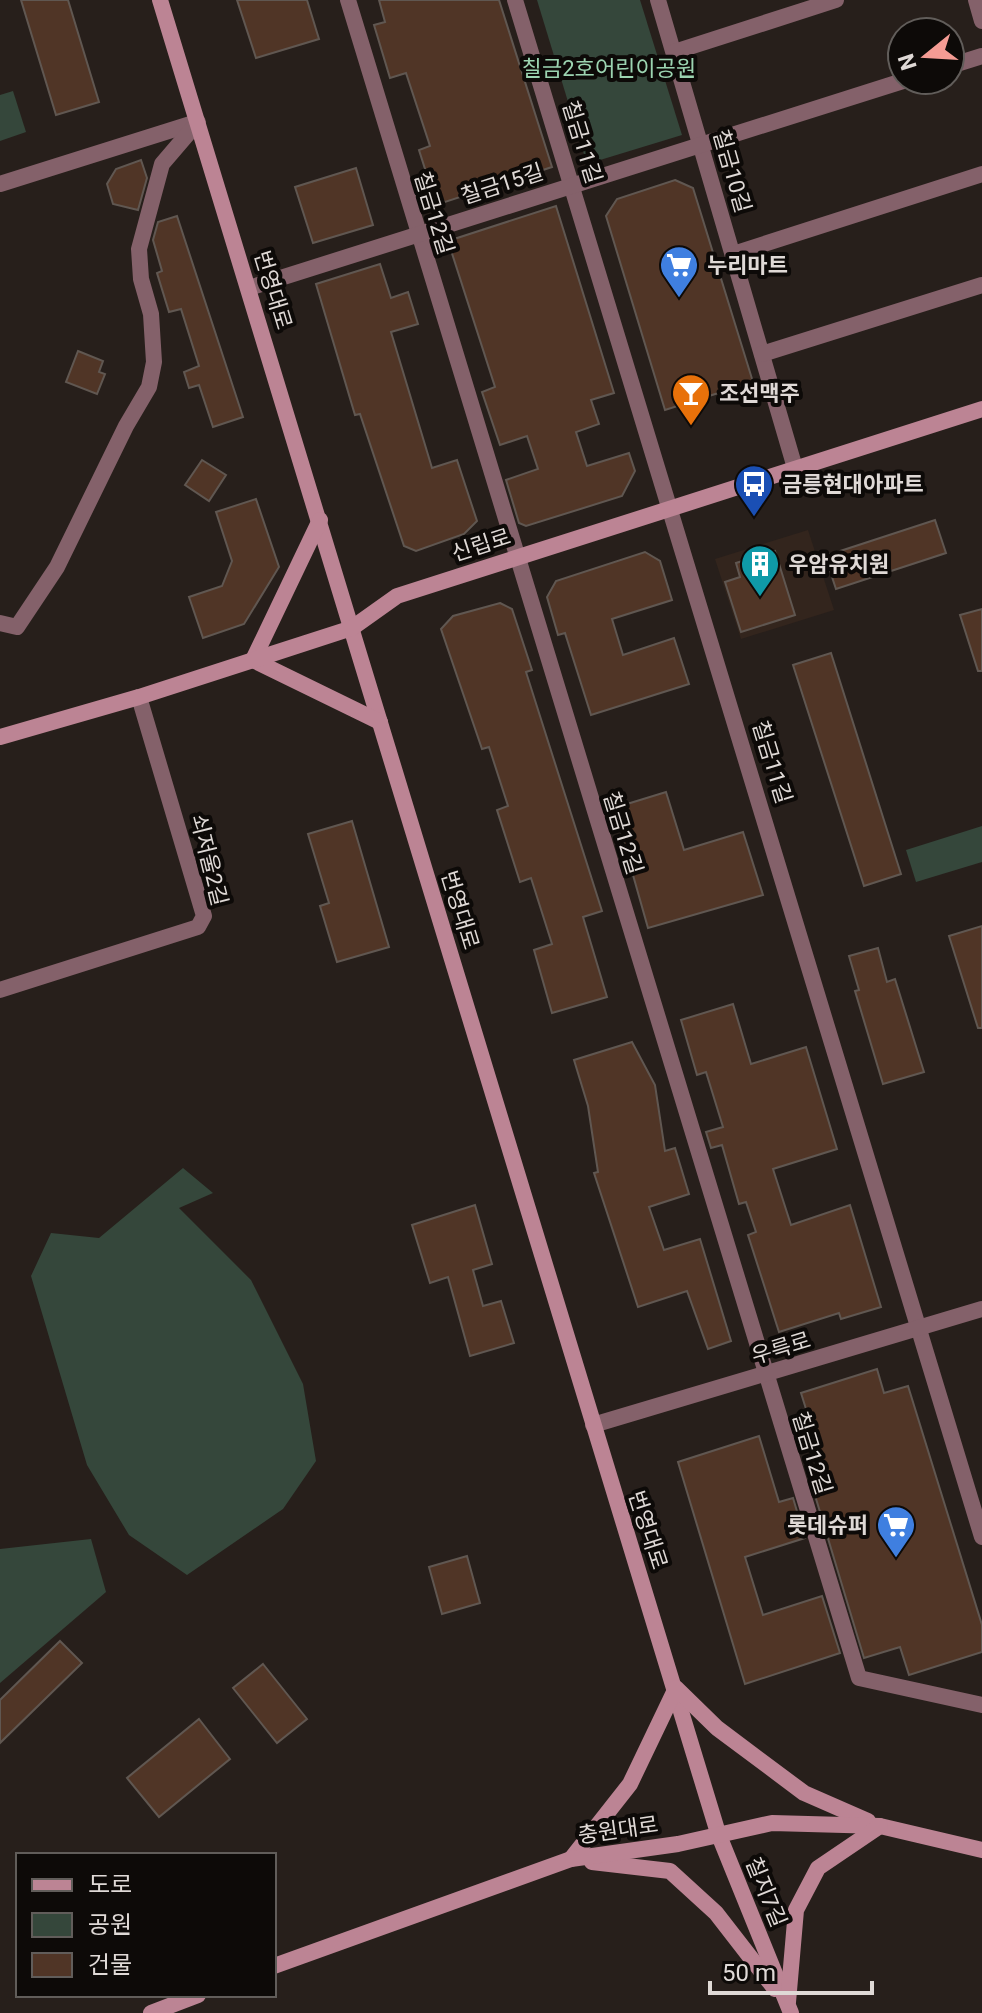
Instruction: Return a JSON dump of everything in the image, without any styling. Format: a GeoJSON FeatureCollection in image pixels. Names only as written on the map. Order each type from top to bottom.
{"type":"FeatureCollection","features":[{"type":"Feature","properties":{"kind":"street","name":"번영대로"},"geometry":{"type":"LineString","coordinates":[[160,0],[718,1833]]}},
{"type":"Feature","properties":{"kind":"street","name":"칠금12길"},"geometry":{"type":"LineString","coordinates":[[348,0],[859,1678],[982,1705]]}},
{"type":"Feature","properties":{"kind":"street","name":"칠금11길"},"geometry":{"type":"LineString","coordinates":[[515,0],[672,507],[982,1537]]}},
{"type":"Feature","properties":{"kind":"street","name":"칠금10길"},"geometry":{"type":"LineString","coordinates":[[658,0],[795,468]]}},
{"type":"Feature","properties":{"kind":"street"},"geometry":{"type":"LineString","coordinates":[[674,52],[836,0]]}},
{"type":"Feature","properties":{"kind":"street"},"geometry":{"type":"LineString","coordinates":[[976,0],[982,21]]}},
{"type":"Feature","properties":{"kind":"street","name":"칠금15길"},"geometry":{"type":"LineString","coordinates":[[249,288],[886,86]]}},
{"type":"Feature","properties":{"kind":"street"},"geometry":{"type":"LineString","coordinates":[[0,184],[198,122]]}},
{"type":"Feature","properties":{"kind":"street"},"geometry":{"type":"LineString","coordinates":[[0,623],[17,627],[57,567],[126,426],[149,387],[154,362],[151,314],[141,279],[139,249],[162,164],[198,122]]}},
{"type":"Feature","properties":{"kind":"street"},"geometry":{"type":"LineString","coordinates":[[733,254],[982,174]]}},
{"type":"Feature","properties":{"kind":"street"},"geometry":{"type":"LineString","coordinates":[[762,354],[982,285]]}},
{"type":"Feature","properties":{"kind":"street","name":"신립로"},"geometry":{"type":"LineString","coordinates":[[0,737],[139,697],[352,628],[397,596],[982,409]]}},
{"type":"Feature","properties":{"kind":"street"},"geometry":{"type":"LineString","coordinates":[[320,520],[253,660],[380,722]]}},
{"type":"Feature","properties":{"kind":"street","name":"쇠저울2길"},"geometry":{"type":"LineString","coordinates":[[0,990],[198,927],[204,916],[139,697]]}},
{"type":"Feature","properties":{"kind":"street","name":"우륵로"},"geometry":{"type":"LineString","coordinates":[[593,1425],[982,1309]]}},
{"type":"Feature","properties":{"kind":"street"},"geometry":{"type":"LineString","coordinates":[[571,1859],[630,1784],[676,1688],[717,1728],[804,1793],[880,1826]]}},
{"type":"Feature","properties":{"kind":"street","name":"충원대로"},"geometry":{"type":"LineString","coordinates":[[276,1965],[571,1859],[678,1844],[718,1833],[790,1821],[880,1826],[982,1850]]}},
{"type":"Feature","properties":{"kind":"street"},"geometry":{"type":"LineString","coordinates":[[789,2009],[796,1910],[818,1868],[880,1826]]}},
{"type":"Feature","properties":{"kind":"street","name":"칠지7길"},"geometry":{"type":"LineString","coordinates":[[718,1833],[789,2009]]}},
{"type":"Feature","properties":{"kind":"street"},"geometry":{"type":"LineString","coordinates":[[571,1859],[670,1871],[716,1913],[789,2009]]}},
{"type":"Feature","properties":{"kind":"street"},"geometry":{"type":"LineString","coordinates":[[151,2013],[193,1997]]}},
{"type":"Feature","properties":{"kind":"shaded area"},"geometry":{"type":"Polygon","coordinates":[[[808,530],[834,610],[741,639],[715,559],[808,530]]]}},
{"type":"Feature","properties":{"kind":"green space","name":"칠금2호어린이공원"},"geometry":{"type":"Polygon","coordinates":[[[537,0],[640,0],[682,135],[587,164],[537,0]]]}},
{"type":"Feature","properties":{"kind":"green space"},"geometry":{"type":"Polygon","coordinates":[[[13,91],[26,132],[0,141],[0,95],[13,91]]]}},
{"type":"Feature","properties":{"kind":"green space"},"geometry":{"type":"Polygon","coordinates":[[[982,826],[982,862],[916,882],[906,850],[982,826]]]}},
{"type":"Feature","properties":{"kind":"green space"},"geometry":{"type":"Polygon","coordinates":[[[183,1168],[213,1193],[179,1208],[251,1280],[303,1384],[316,1461],[283,1509],[187,1575],[129,1535],[87,1465],[31,1276],[51,1233],[99,1238],[183,1168]]]}},
{"type":"Feature","properties":{"kind":"green space"},"geometry":{"type":"Polygon","coordinates":[[[91,1539],[106,1592],[0,1683],[0,1549],[91,1539]]]}},
{"type":"Feature","properties":{"kind":"building"},"geometry":{"type":"Polygon","coordinates":[[[21,0],[68,0],[99,102],[56,115],[21,0]]]}},
{"type":"Feature","properties":{"kind":"building"},"geometry":{"type":"Polygon","coordinates":[[[237,0],[307,0],[319,39],[256,58],[237,0]]]}},
{"type":"Feature","properties":{"kind":"building"},"geometry":{"type":"Polygon","coordinates":[[[379,0],[499,0],[552,167],[445,202],[433,194],[419,150],[430,146],[406,73],[390,78],[374,25],[385,22],[379,0]]]}},
{"type":"Feature","properties":{"kind":"building"},"geometry":{"type":"Polygon","coordinates":[[[141,160],[147,178],[138,210],[113,204],[107,184],[116,169],[141,160]]]}},
{"type":"Feature","properties":{"kind":"building"},"geometry":{"type":"Polygon","coordinates":[[[356,168],[373,225],[313,243],[295,187],[356,168]]]}},
{"type":"Feature","properties":{"kind":"building","name":"누리마트"},"geometry":{"type":"Polygon","coordinates":[[[675,180],[693,188],[753,382],[665,410],[606,216],[617,199],[675,180]]]}},
{"type":"Feature","properties":{"kind":"building"},"geometry":{"type":"Polygon","coordinates":[[[556,206],[614,393],[591,400],[599,424],[576,432],[587,466],[629,453],[635,471],[622,496],[526,526],[519,523],[506,480],[538,469],[527,436],[500,445],[482,392],[495,387],[448,241],[556,206]]]}},
{"type":"Feature","properties":{"kind":"building"},"geometry":{"type":"Polygon","coordinates":[[[177,216],[243,417],[213,427],[199,385],[189,388],[184,372],[199,366],[181,309],[169,312],[157,273],[162,271],[153,240],[158,222],[177,216]]]}},
{"type":"Feature","properties":{"kind":"building"},"geometry":{"type":"Polygon","coordinates":[[[380,264],[391,298],[408,292],[418,324],[391,332],[432,468],[457,460],[477,521],[464,534],[416,551],[404,546],[360,414],[355,415],[316,284],[380,264]]]}},
{"type":"Feature","properties":{"kind":"building"},"geometry":{"type":"Polygon","coordinates":[[[78,351],[103,361],[99,372],[105,374],[97,394],[66,382],[78,351]]]}},
{"type":"Feature","properties":{"kind":"building"},"geometry":{"type":"Polygon","coordinates":[[[202,460],[226,475],[209,501],[185,485],[202,460]]]}},
{"type":"Feature","properties":{"kind":"building"},"geometry":{"type":"Polygon","coordinates":[[[256,499],[279,567],[244,624],[203,638],[189,597],[222,586],[232,561],[216,512],[256,499]]]}},
{"type":"Feature","properties":{"kind":"building"},"geometry":{"type":"Polygon","coordinates":[[[935,520],[946,553],[836,589],[825,556],[935,520]]]}},
{"type":"Feature","properties":{"kind":"building","name":"우암유치원"},"geometry":{"type":"Polygon","coordinates":[[[775,551],[795,615],[741,632],[725,582],[740,577],[736,563],[775,551]]]}},
{"type":"Feature","properties":{"kind":"building"},"geometry":{"type":"Polygon","coordinates":[[[645,552],[660,561],[672,600],[612,619],[623,655],[674,638],[689,684],[591,715],[565,633],[558,635],[547,597],[556,581],[645,552]]]}},
{"type":"Feature","properties":{"kind":"building"},"geometry":{"type":"Polygon","coordinates":[[[500,603],[512,609],[532,670],[526,672],[602,911],[583,917],[607,997],[552,1013],[534,950],[552,944],[531,878],[520,882],[497,810],[508,806],[489,747],[482,749],[441,629],[453,616],[500,603]]]}},
{"type":"Feature","properties":{"kind":"building"},"geometry":{"type":"Polygon","coordinates":[[[982,609],[982,671],[978,671],[960,615],[982,609]]]}},
{"type":"Feature","properties":{"kind":"building"},"geometry":{"type":"Polygon","coordinates":[[[831,653],[901,874],[864,886],[793,665],[831,653]]]}},
{"type":"Feature","properties":{"kind":"building"},"geometry":{"type":"Polygon","coordinates":[[[666,792],[684,850],[743,832],[763,895],[648,928],[614,808],[666,792]]]}},
{"type":"Feature","properties":{"kind":"building"},"geometry":{"type":"Polygon","coordinates":[[[352,821],[389,947],[337,962],[320,906],[329,903],[308,834],[352,821]]]}},
{"type":"Feature","properties":{"kind":"building"},"geometry":{"type":"Polygon","coordinates":[[[982,926],[982,1028],[978,1028],[949,936],[982,926]]]}},
{"type":"Feature","properties":{"kind":"building"},"geometry":{"type":"Polygon","coordinates":[[[878,948],[887,982],[895,979],[924,1072],[883,1084],[855,991],[859,990],[849,956],[878,948]]]}},
{"type":"Feature","properties":{"kind":"building"},"geometry":{"type":"Polygon","coordinates":[[[733,1004],[751,1064],[806,1047],[837,1149],[773,1169],[791,1225],[850,1205],[881,1307],[841,1319],[839,1313],[779,1332],[748,1235],[756,1232],[746,1202],[739,1204],[722,1145],[711,1148],[706,1132],[723,1127],[706,1072],[697,1075],[681,1020],[733,1004]]]}},
{"type":"Feature","properties":{"kind":"building"},"geometry":{"type":"Polygon","coordinates":[[[632,1042],[655,1085],[665,1151],[675,1148],[689,1194],[649,1207],[664,1250],[700,1239],[731,1341],[708,1349],[687,1291],[638,1307],[594,1173],[598,1172],[588,1106],[574,1060],[632,1042]]]}},
{"type":"Feature","properties":{"kind":"building"},"geometry":{"type":"Polygon","coordinates":[[[475,1205],[492,1264],[473,1270],[483,1306],[501,1301],[514,1343],[470,1356],[448,1277],[430,1283],[412,1225],[475,1205]]]}},
{"type":"Feature","properties":{"kind":"building","name":"롯데슈퍼"},"geometry":{"type":"Polygon","coordinates":[[[877,1369],[884,1393],[908,1386],[982,1625],[982,1652],[909,1675],[900,1647],[864,1658],[814,1492],[830,1486],[801,1393],[877,1369]]]}},
{"type":"Feature","properties":{"kind":"building"},"geometry":{"type":"Polygon","coordinates":[[[759,1436],[779,1502],[793,1498],[805,1538],[745,1557],[763,1615],[822,1596],[840,1653],[745,1684],[678,1462],[759,1436]]]}},
{"type":"Feature","properties":{"kind":"building"},"geometry":{"type":"Polygon","coordinates":[[[467,1556],[480,1603],[442,1614],[429,1567],[467,1556]]]}},
{"type":"Feature","properties":{"kind":"building"},"geometry":{"type":"Polygon","coordinates":[[[60,1641],[82,1663],[0,1743],[0,1700],[60,1641]]]}},
{"type":"Feature","properties":{"kind":"building"},"geometry":{"type":"Polygon","coordinates":[[[263,1664],[307,1719],[277,1743],[233,1688],[263,1664]]]}},
{"type":"Feature","properties":{"kind":"building"},"geometry":{"type":"Polygon","coordinates":[[[199,1719],[230,1759],[159,1817],[127,1778],[199,1719]]]}},
{"type":"Feature","properties":{"kind":"place","name":"누리마트"},"geometry":{"type":"Point","coordinates":[679,299]}},
{"type":"Feature","properties":{"kind":"place","name":"조선맥주"},"geometry":{"type":"Point","coordinates":[691,427]}},
{"type":"Feature","properties":{"kind":"place","name":"금릉현대아파트"},"geometry":{"type":"Point","coordinates":[754,518]}},
{"type":"Feature","properties":{"kind":"place","name":"우암유치원"},"geometry":{"type":"Point","coordinates":[760,598]}},
{"type":"Feature","properties":{"kind":"place","name":"롯데슈퍼"},"geometry":{"type":"Point","coordinates":[896,1559]}}]}
